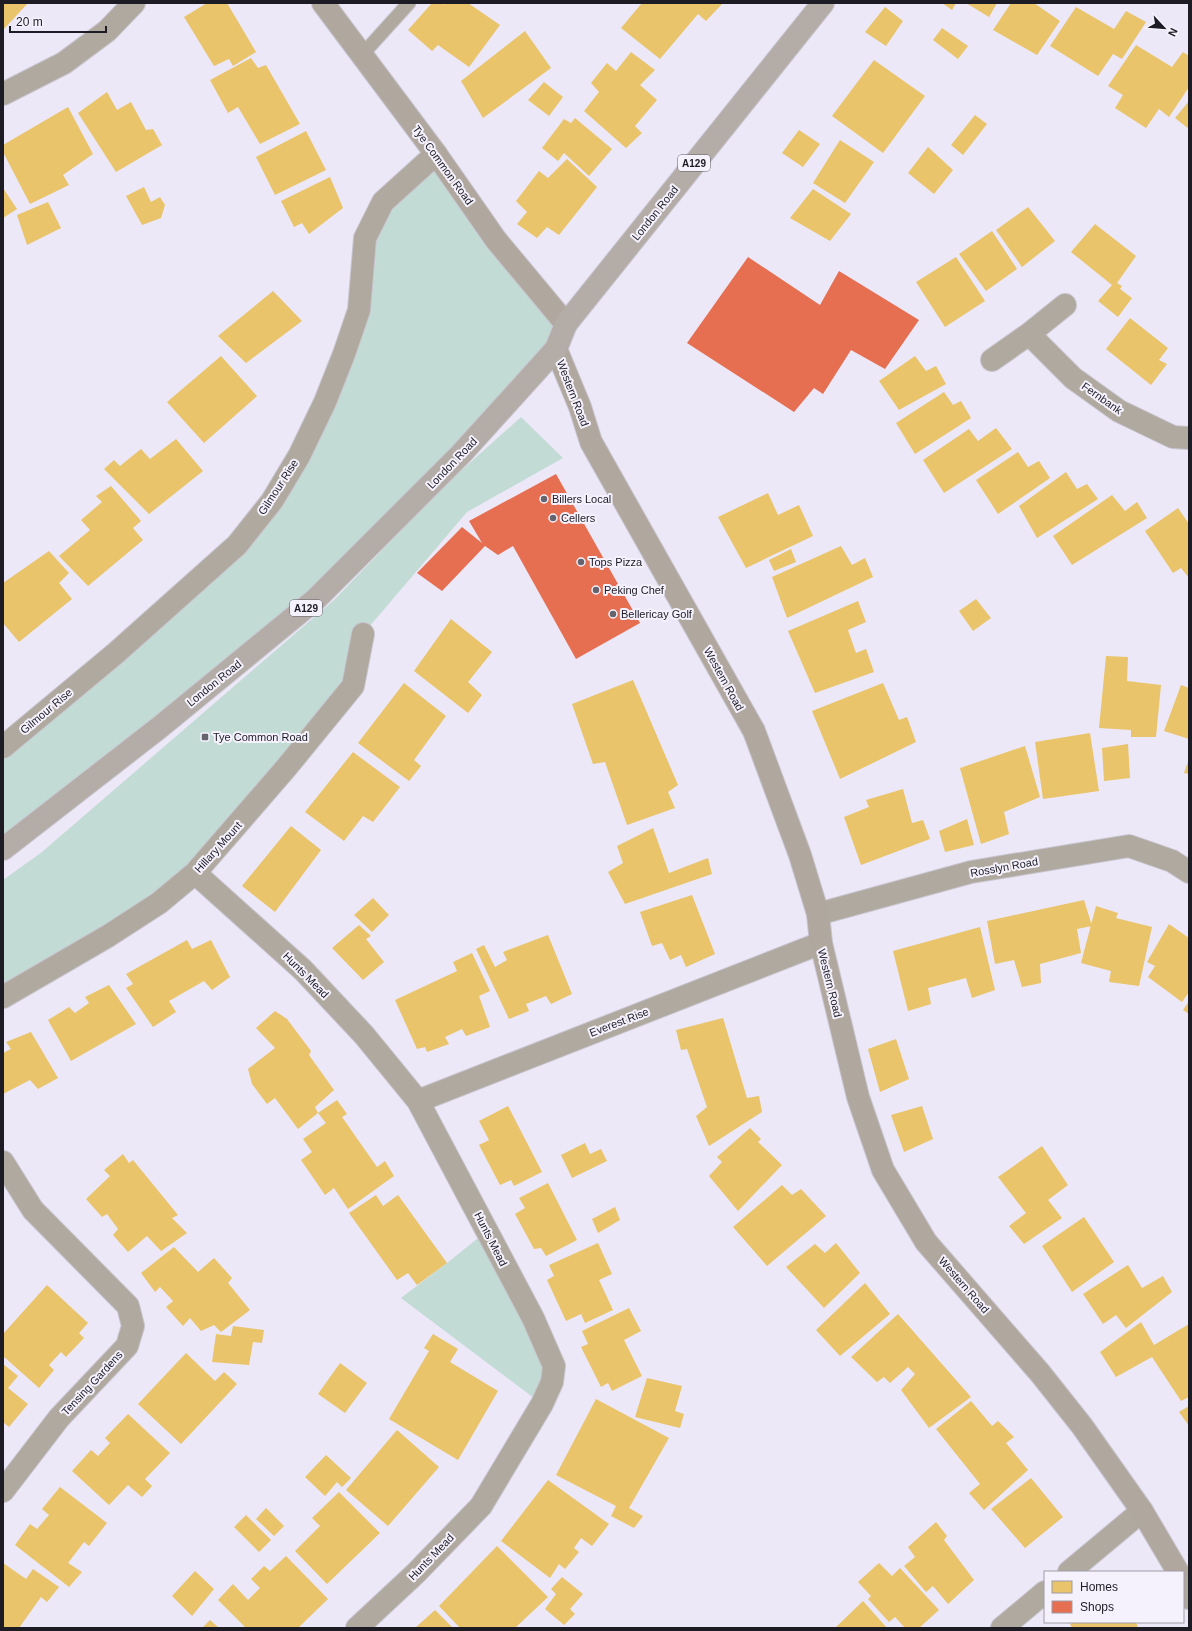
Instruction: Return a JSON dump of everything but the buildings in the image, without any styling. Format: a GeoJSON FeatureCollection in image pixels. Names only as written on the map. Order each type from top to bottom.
{"type":"FeatureCollection","features":[{"type":"Feature","properties":{"kind":"main road","name":"London Road"},"geometry":{"type":"LineString","coordinates":[[3,849],[160,727],[316,599],[461,454],[556,349],[566,324],[823,3]]}},
{"type":"Feature","properties":{"kind":"street"},"geometry":{"type":"LineString","coordinates":[[3,94],[64,64],[107,31],[134,3]]}},
{"type":"Feature","properties":{"kind":"street","name":"Tye Common Road"},"geometry":{"type":"LineString","coordinates":[[323,3],[436,154],[496,240],[566,324]]}},
{"type":"Feature","properties":{"kind":"street","name":"Gilmour Rise"},"geometry":{"type":"LineString","coordinates":[[3,746],[116,653],[237,545],[272,500],[299,456],[325,402],[344,354],[359,310],[365,238],[383,202],[436,154]]}},
{"type":"Feature","properties":{"kind":"street"},"geometry":{"type":"LineString","coordinates":[[992,360],[1029,334],[1064,305]]}},
{"type":"Feature","properties":{"kind":"street","name":"Fernbank"},"geometry":{"type":"LineString","coordinates":[[1029,334],[1073,378],[1119,411],[1173,437],[1189,438]]}},
{"type":"Feature","properties":{"kind":"street","name":"Western Road"},"geometry":{"type":"LineString","coordinates":[[556,349],[580,407],[591,442],[754,731],[800,855],[818,914],[821,943],[858,1097],[883,1170],[926,1242],[1059,1396],[1082,1426],[1142,1511],[1177,1571]]}},
{"type":"Feature","properties":{"kind":"street","name":"Hillary Mount"},"geometry":{"type":"LineString","coordinates":[[3,997],[108,936],[159,903],[195,873],[282,774],[353,686],[363,634]]}},
{"type":"Feature","properties":{"kind":"street","name":"Rosslyn Road"},"geometry":{"type":"LineString","coordinates":[[818,914],[971,872],[1129,846],[1172,861],[1189,872]]}},
{"type":"Feature","properties":{"kind":"street","name":"Hunts Mead"},"geometry":{"type":"LineString","coordinates":[[195,873],[303,970],[364,1034],[418,1101],[533,1318],[554,1366],[552,1382],[542,1404],[481,1506],[415,1574],[357,1628]]}},
{"type":"Feature","properties":{"kind":"street","name":"Everest Rise"},"geometry":{"type":"LineString","coordinates":[[418,1101],[821,943]]}},
{"type":"Feature","properties":{"kind":"street","name":"Tensing Gardens"},"geometry":{"type":"LineString","coordinates":[[3,1162],[33,1210],[128,1306],[133,1326],[127,1346],[59,1418],[3,1491]]}},
{"type":"Feature","properties":{"kind":"street"},"geometry":{"type":"LineString","coordinates":[[1070,1571],[1142,1511]]}},
{"type":"Feature","properties":{"kind":"street"},"geometry":{"type":"LineString","coordinates":[[1184,1586],[1189,1598]]}},
{"type":"Feature","properties":{"kind":"street"},"geometry":{"type":"LineString","coordinates":[[1002,1628],[1044,1593]]}},
{"type":"Feature","properties":{"kind":"lane"},"geometry":{"type":"LineString","coordinates":[[362,56],[409,3]]}},
{"type":"Feature","properties":{"kind":"green space"},"geometry":{"type":"Polygon","coordinates":[[[436,154],[566,324],[316,599],[3,849],[3,747],[237,545],[344,354],[365,238],[436,154]]]}},
{"type":"Feature","properties":{"kind":"green space"},"geometry":{"type":"Polygon","coordinates":[[[521,417],[563,458],[467,512],[363,634],[353,686],[195,873],[3,997],[3,880],[42,852],[334,600],[443,487],[521,417]]]}},
{"type":"Feature","properties":{"kind":"green space"},"geometry":{"type":"Polygon","coordinates":[[[487,1231],[546,1346],[542,1404],[401,1298],[487,1231]]]}},
{"type":"Feature","properties":{"kind":"place","name":"Billers Local"},"geometry":{"type":"Point","coordinates":[544,499]}},
{"type":"Feature","properties":{"kind":"place","name":"Cellers"},"geometry":{"type":"Point","coordinates":[553,518]}},
{"type":"Feature","properties":{"kind":"place","name":"Tops Pizza"},"geometry":{"type":"Point","coordinates":[581,562]}},
{"type":"Feature","properties":{"kind":"place","name":"Peking Chef"},"geometry":{"type":"Point","coordinates":[596,590]}},
{"type":"Feature","properties":{"kind":"place","name":"Bellericay Golf"},"geometry":{"type":"Point","coordinates":[613,614]}},
{"type":"Feature","properties":{"kind":"place","name":"Tye Common Road"},"geometry":{"type":"Point","coordinates":[205,737]}}]}
